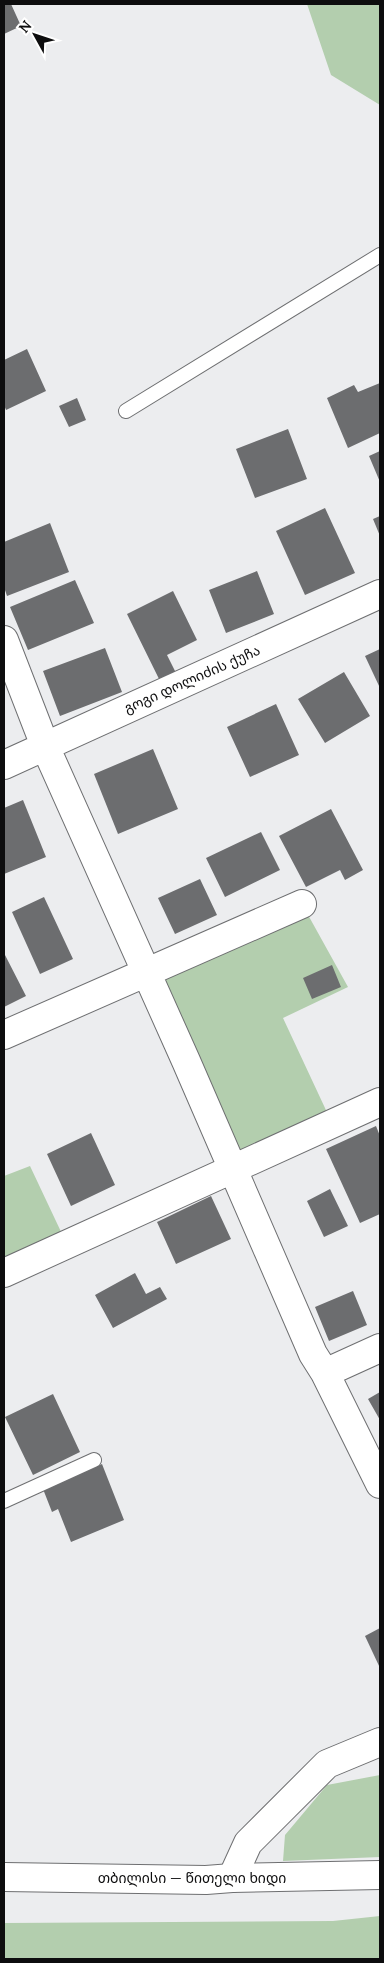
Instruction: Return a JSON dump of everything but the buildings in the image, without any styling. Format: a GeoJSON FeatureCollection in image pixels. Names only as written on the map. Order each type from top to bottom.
{"type":"FeatureCollection","features":[{"type":"Feature","properties":{"kind":"main road","name":"გოგი დოლიძის ქუჩა"},"geometry":{"type":"LineString","coordinates":[[4,765],[380,594]]}},
{"type":"Feature","properties":{"kind":"main road"},"geometry":{"type":"LineString","coordinates":[[4,640],[44,746],[313,1354],[325,1373],[380,1484]]}},
{"type":"Feature","properties":{"kind":"main road"},"geometry":{"type":"LineString","coordinates":[[4,1035],[302,904]]}},
{"type":"Feature","properties":{"kind":"main road"},"geometry":{"type":"LineString","coordinates":[[4,1273],[380,1102]]}},
{"type":"Feature","properties":{"kind":"main road"},"geometry":{"type":"LineString","coordinates":[[325,1373],[380,1348]]}},
{"type":"Feature","properties":{"kind":"main road"},"geometry":{"type":"LineString","coordinates":[[232,1878],[248,1843],[327,1764],[380,1742]]}},
{"type":"Feature","properties":{"kind":"main road","name":"თბილისი — წითელი ხიდი"},"geometry":{"type":"LineString","coordinates":[[4,1877],[206,1880],[380,1875]]}},
{"type":"Feature","properties":{"kind":"lane"},"geometry":{"type":"LineString","coordinates":[[126,411],[380,255]]}},
{"type":"Feature","properties":{"kind":"lane"},"geometry":{"type":"LineString","coordinates":[[4,1501],[94,1460]]}},
{"type":"Feature","properties":{"kind":"green space"},"geometry":{"type":"Polygon","coordinates":[[[307,4],[380,4],[380,105],[331,75],[307,4]]]}},
{"type":"Feature","properties":{"kind":"green space"},"geometry":{"type":"Polygon","coordinates":[[[302,904],[348,987],[283,1018],[332,1123],[232,1170],[146,973],[302,904]]]}},
{"type":"Feature","properties":{"kind":"green space"},"geometry":{"type":"Polygon","coordinates":[[[30,1166],[63,1236],[4,1262],[4,1176],[30,1166]]]}},
{"type":"Feature","properties":{"kind":"green space"},"geometry":{"type":"Polygon","coordinates":[[[380,1775],[380,1857],[283,1861],[285,1835],[327,1785],[380,1775]]]}},
{"type":"Feature","properties":{"kind":"green space"},"geometry":{"type":"Polygon","coordinates":[[[380,1916],[380,1959],[4,1959],[4,1923],[333,1921],[380,1916]]]}}]}
